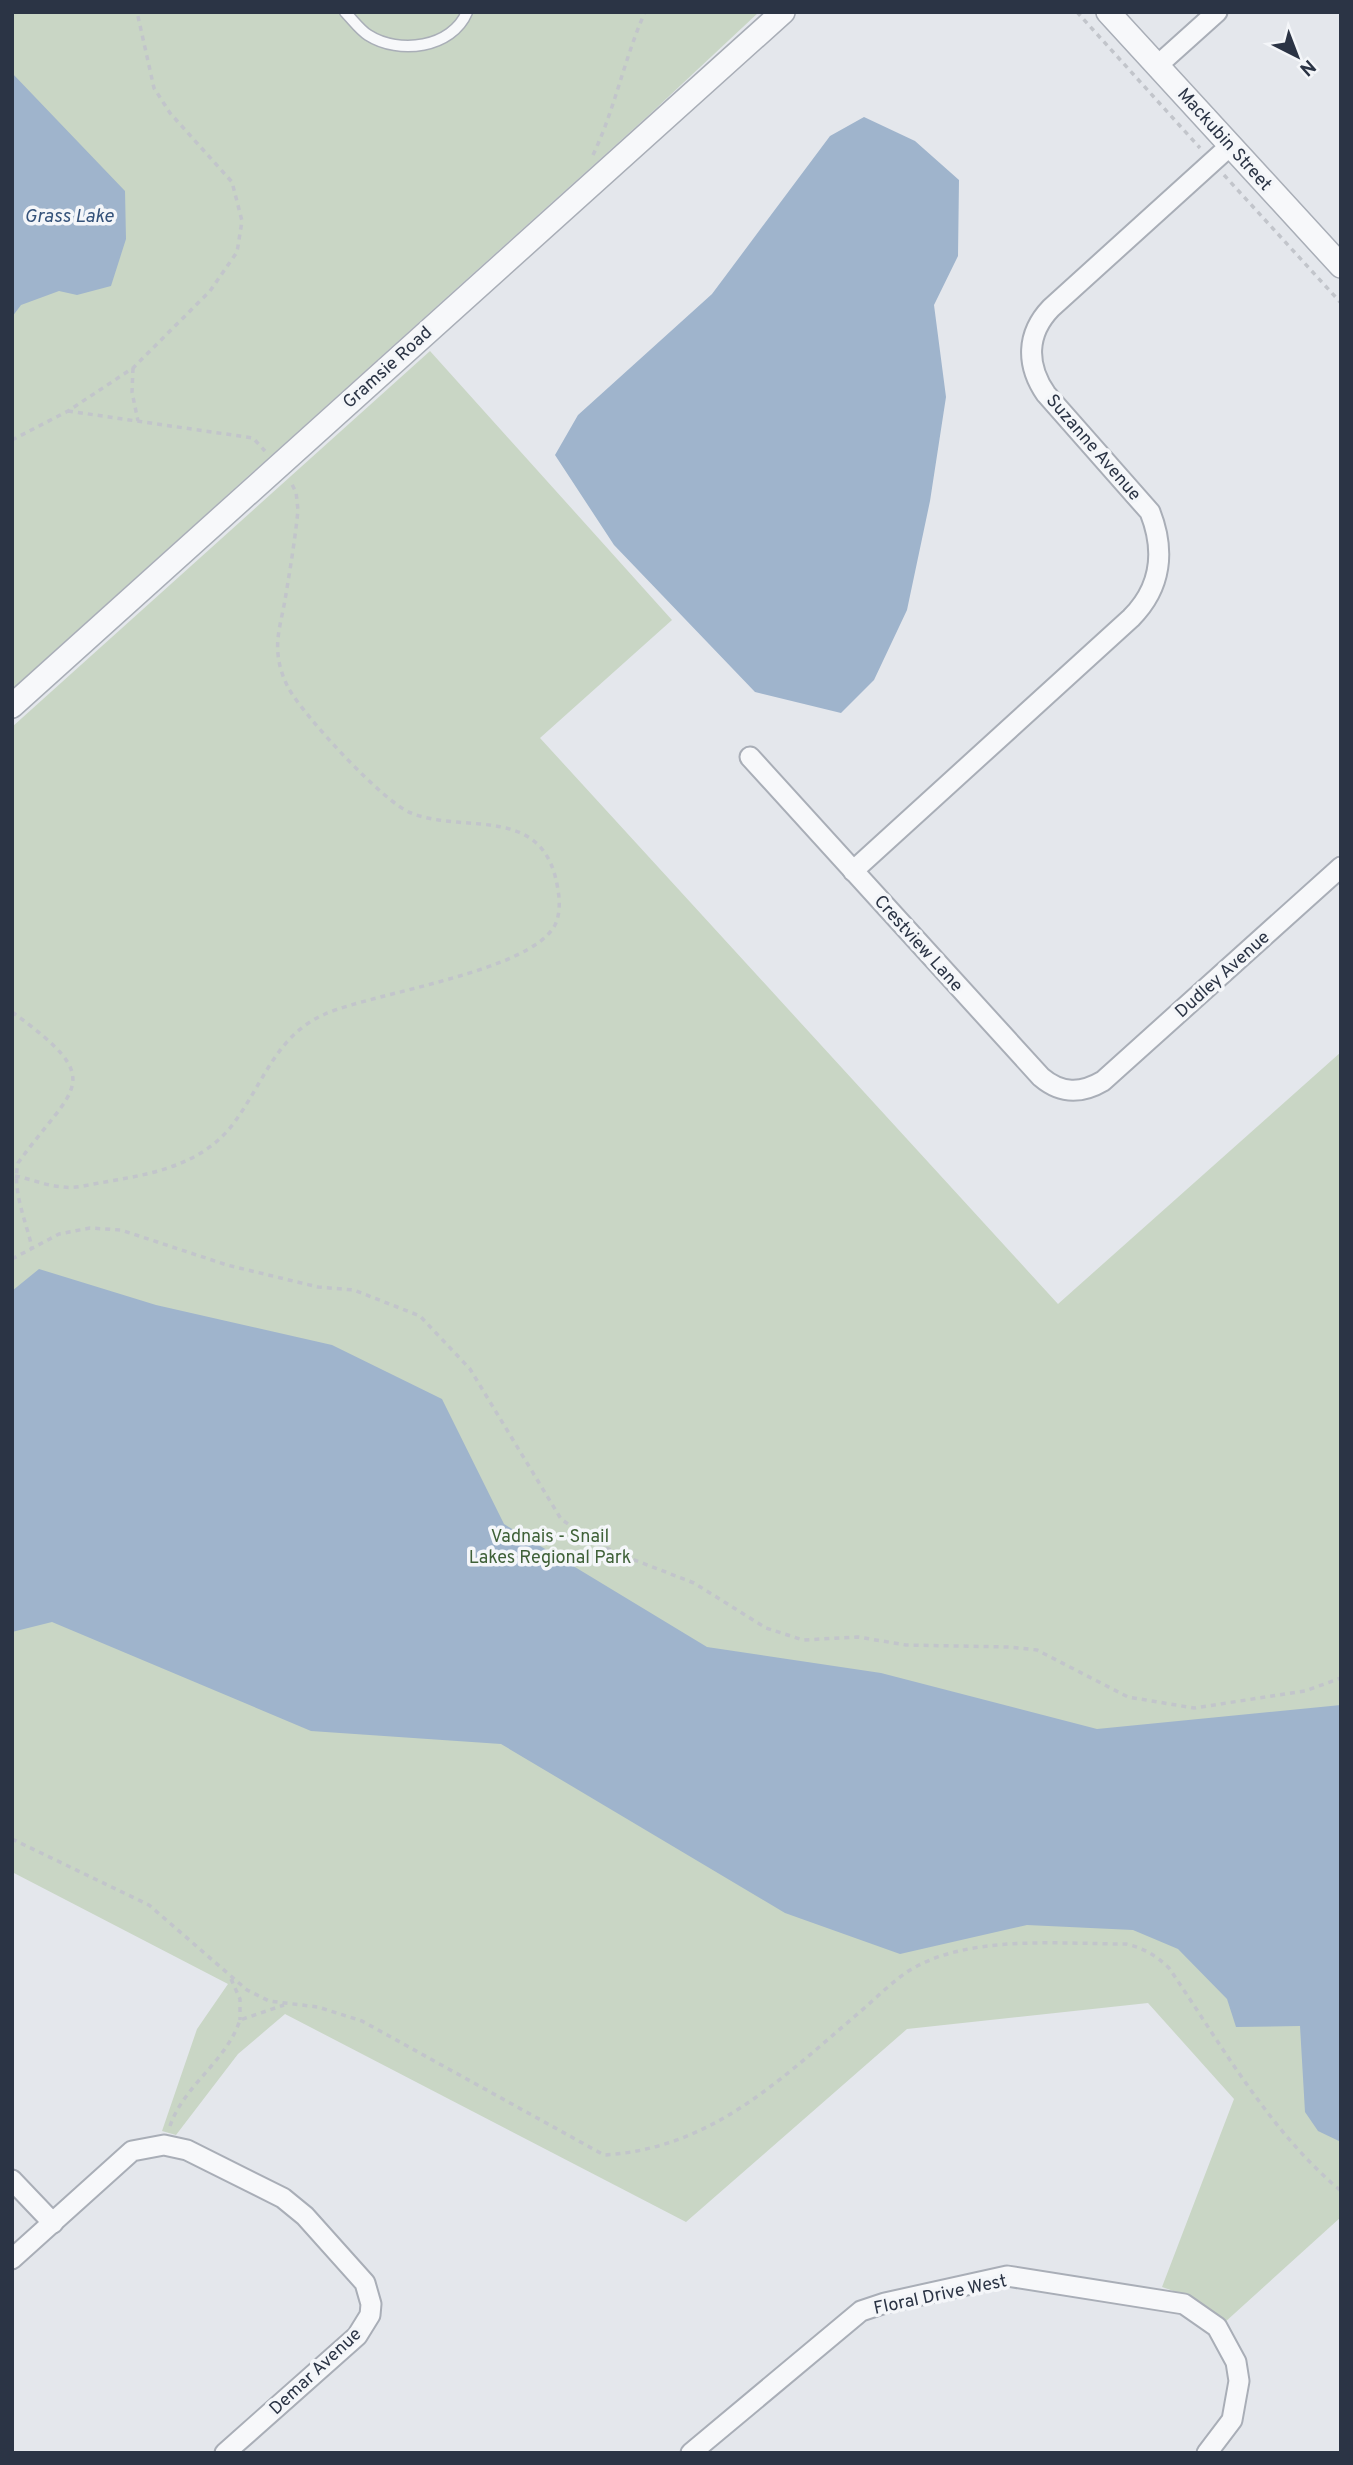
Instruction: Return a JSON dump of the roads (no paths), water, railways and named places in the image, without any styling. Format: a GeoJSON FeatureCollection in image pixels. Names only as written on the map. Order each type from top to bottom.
{"type":"FeatureCollection","features":[{"type":"Feature","properties":{"kind":"street","name":"Gramsie Road"},"geometry":{"type":"LineString","coordinates":[[12,706],[770,20],[783,12]]}},
{"type":"Feature","properties":{"kind":"street","name":"Mackubin Street"},"geometry":{"type":"LineString","coordinates":[[1108,12],[1341,267]]}},
{"type":"Feature","properties":{"kind":"street"},"geometry":{"type":"LineString","coordinates":[[1158,65],[1217,12]]}},
{"type":"Feature","properties":{"kind":"street","name":"Suzanne Avenue"},"geometry":{"type":"LineString","coordinates":[[853,871],[1132,618],[1151,593],[1158,573],[1160,552],[1157,531],[1150,512],[1046,394],[1037,380],[1031,346],[1035,330],[1051,308],[1231,145]]}},
{"type":"Feature","properties":{"kind":"street","name":"Crestview Lane"},"geometry":{"type":"LineString","coordinates":[[750,757],[1049,1084],[1062,1090],[1077,1092],[1103,1081]]}},
{"type":"Feature","properties":{"kind":"street","name":"Dudley Avenue"},"geometry":{"type":"LineString","coordinates":[[1103,1081],[1341,867]]}},
{"type":"Feature","properties":{"kind":"street","name":"Demar Avenue"},"geometry":{"type":"LineString","coordinates":[[12,2259],[132,2151],[164,2145],[187,2150],[283,2198],[305,2216],[365,2283],[369,2293],[370,2315],[357,2336],[225,2453]]}},
{"type":"Feature","properties":{"kind":"street"},"geometry":{"type":"LineString","coordinates":[[12,2180],[53,2223]]}},
{"type":"Feature","properties":{"kind":"street","name":"Floral Drive West"},"geometry":{"type":"LineString","coordinates":[[691,2453],[862,2311],[885,2303],[1007,2276],[1164,2299],[1202,2314],[1228,2343],[1239,2381],[1232,2420],[1207,2453]]}},
{"type":"Feature","properties":{"kind":"lane"},"geometry":{"type":"LineString","coordinates":[[345,12],[368,35],[401,49],[437,41],[463,21],[467,12]]}},
{"type":"Feature","properties":{"kind":"water","name":"Grass Lake"},"geometry":{"type":"Polygon","coordinates":[[[12,73],[125,191],[126,239],[111,286],[77,295],[59,291],[21,305],[12,317],[12,73]]]}},
{"type":"Feature","properties":{"kind":"water"},"geometry":{"type":"Polygon","coordinates":[[[864,117],[915,141],[959,180],[958,256],[934,305],[946,397],[930,501],[907,610],[874,680],[841,713],[755,692],[614,545],[555,455],[578,415],[712,294],[830,136],[864,117]]]}},
{"type":"Feature","properties":{"kind":"water"},"geometry":{"type":"Polygon","coordinates":[[[39,1269],[156,1305],[332,1345],[442,1399],[504,1524],[707,1647],[881,1673],[1097,1729],[1341,1705],[1341,2142],[1318,2131],[1305,2112],[1300,2026],[1236,2027],[1227,1999],[1178,1949],[1133,1930],[1027,1925],[900,1954],[785,1913],[501,1744],[311,1731],[52,1622],[12,1632],[12,1291],[39,1269]]]}},
{"type":"Feature","properties":{"kind":"park label","name":"Vadnais - Snail Lakes Regional Park"},"geometry":{"type":"Point","coordinates":[550,1546]}}]}
